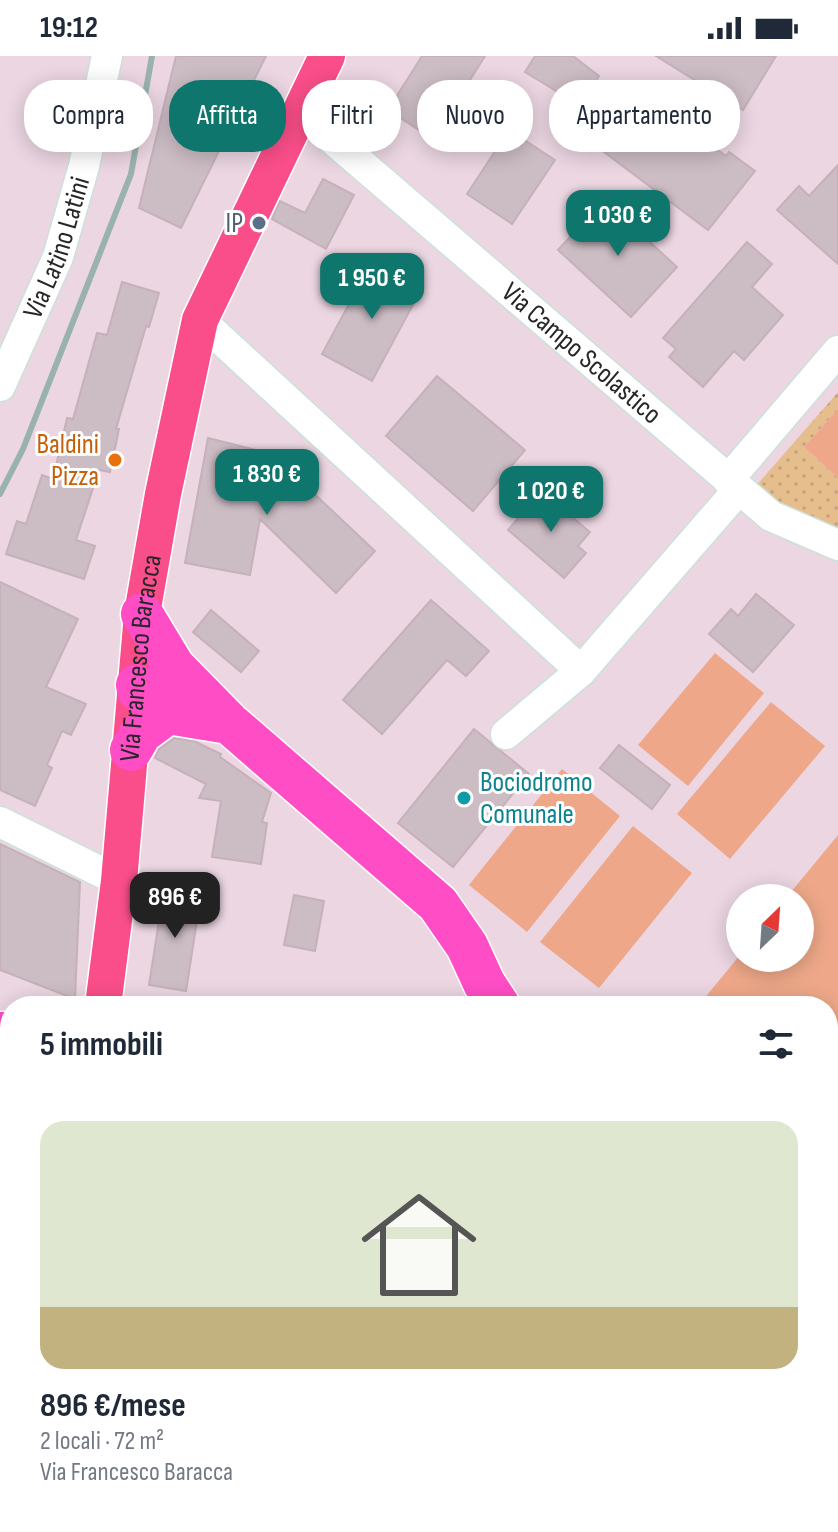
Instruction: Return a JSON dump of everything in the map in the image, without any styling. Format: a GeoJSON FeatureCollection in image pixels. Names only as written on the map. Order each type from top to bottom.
{"type":"FeatureCollection","features":[{"type":"Feature","properties":{"kind":"highway"},"geometry":{"type":"LineString","coordinates":[[142,614],[150,673],[138,690],[168,713],[229,723]]}},
{"type":"Feature","properties":{"kind":"highway"},"geometry":{"type":"LineString","coordinates":[[150,673],[229,723],[438,904],[467,946],[488,996]]}},
{"type":"Feature","properties":{"kind":"highway"},"geometry":{"type":"LineString","coordinates":[[131,750],[141,733],[168,713]]}},
{"type":"Feature","properties":{"kind":"main road","name":"Via Francesco Baracca"},"geometry":{"type":"LineString","coordinates":[[142,614],[163,494],[200,320],[327,56]]}},
{"type":"Feature","properties":{"kind":"main road","name":"Via Francesco Baracca"},"geometry":{"type":"LineString","coordinates":[[104,996],[131,750],[150,673]]}},
{"type":"Feature","properties":{"kind":"street","name":"Via Latino Latini"},"geometry":{"type":"LineString","coordinates":[[0,386],[58,257],[84,166],[107,56]]}},
{"type":"Feature","properties":{"kind":"street","name":"Via Campo Scolastico"},"geometry":{"type":"LineString","coordinates":[[301,112],[771,516],[838,545]]}},
{"type":"Feature","properties":{"kind":"street"},"geometry":{"type":"LineString","coordinates":[[200,320],[581,671]]}},
{"type":"Feature","properties":{"kind":"street"},"geometry":{"type":"LineString","coordinates":[[506,734],[581,671],[734,485],[838,351]]}},
{"type":"Feature","properties":{"kind":"street"},"geometry":{"type":"LineString","coordinates":[[0,822],[119,881]]}},
{"type":"Feature","properties":{"kind":"shaded area"},"geometry":{"type":"Polygon","coordinates":[[[838,392],[838,409],[804,447],[838,478],[838,529],[814,523],[755,487],[838,392]]]}},
{"type":"Feature","properties":{"kind":"shaded area"},"geometry":{"type":"Polygon","coordinates":[[[838,409],[838,478],[804,447],[838,409]]]}},
{"type":"Feature","properties":{"kind":"shaded area"},"geometry":{"type":"Polygon","coordinates":[[[715,653],[764,693],[688,786],[638,745],[715,653]]]}},
{"type":"Feature","properties":{"kind":"shaded area"},"geometry":{"type":"Polygon","coordinates":[[[771,702],[825,746],[730,859],[677,814],[771,702]]]}},
{"type":"Feature","properties":{"kind":"shaded area"},"geometry":{"type":"Polygon","coordinates":[[[562,769],[620,816],[527,932],[469,885],[562,769]]]}},
{"type":"Feature","properties":{"kind":"shaded area"},"geometry":{"type":"Polygon","coordinates":[[[633,826],[692,873],[599,988],[540,942],[633,826]]]}},
{"type":"Feature","properties":{"kind":"shaded area"},"geometry":{"type":"Polygon","coordinates":[[[838,835],[838,996],[706,996],[726,972],[814,972],[814,884],[798,884],[838,835]]]}},
{"type":"Feature","properties":{"kind":"building"},"geometry":{"type":"Polygon","coordinates":[[[176,56],[266,56],[254,80],[170,80],[176,56]]]}},
{"type":"Feature","properties":{"kind":"building"},"geometry":{"type":"Polygon","coordinates":[[[422,56],[485,56],[470,80],[417,80],[417,129],[401,118],[401,89],[422,56]]]}},
{"type":"Feature","properties":{"kind":"building"},"geometry":{"type":"Polygon","coordinates":[[[535,56],[573,56],[599,76],[597,80],[549,80],[549,87],[525,72],[535,56]]]}},
{"type":"Feature","properties":{"kind":"building"},"geometry":{"type":"Polygon","coordinates":[[[656,56],[776,56],[743,110],[740,108],[740,80],[695,80],[656,56]]]}},
{"type":"Feature","properties":{"kind":"building"},"geometry":{"type":"Polygon","coordinates":[[[169,85],[169,152],[219,152],[181,228],[139,208],[169,85]]]}},
{"type":"Feature","properties":{"kind":"building"},"geometry":{"type":"Polygon","coordinates":[[[533,146],[555,160],[512,224],[467,194],[495,152],[533,152],[533,146]]]}},
{"type":"Feature","properties":{"kind":"building"},"geometry":{"type":"Polygon","coordinates":[[[604,152],[721,152],[726,156],[729,152],[755,171],[708,230],[604,152]]]}},
{"type":"Feature","properties":{"kind":"building"},"geometry":{"type":"Polygon","coordinates":[[[838,165],[838,264],[777,210],[799,186],[809,196],[838,165]]]}},
{"type":"Feature","properties":{"kind":"building"},"geometry":{"type":"Polygon","coordinates":[[[323,179],[354,195],[326,249],[272,219],[280,201],[305,213],[323,179]]]}},
{"type":"Feature","properties":{"kind":"building"},"geometry":{"type":"Polygon","coordinates":[[[604,200],[677,267],[631,317],[558,250],[604,200]]]}},
{"type":"Feature","properties":{"kind":"building"},"geometry":{"type":"Polygon","coordinates":[[[747,242],[772,264],[752,287],[783,315],[744,360],[734,351],[703,387],[669,357],[676,349],[663,338],[747,242]]]}},
{"type":"Feature","properties":{"kind":"building"},"geometry":{"type":"Polygon","coordinates":[[[372,261],[422,288],[372,381],[322,354],[372,261]]]}},
{"type":"Feature","properties":{"kind":"building"},"geometry":{"type":"Polygon","coordinates":[[[122,282],[159,293],[149,327],[146,326],[116,429],[119,429],[110,472],[99,470],[76,540],[95,546],[84,579],[6,554],[17,521],[26,524],[42,475],[53,479],[67,418],[73,419],[97,333],[107,335],[122,282]]]}},
{"type":"Feature","properties":{"kind":"building"},"geometry":{"type":"Polygon","coordinates":[[[437,376],[525,450],[473,511],[386,436],[437,376]]]}},
{"type":"Feature","properties":{"kind":"building"},"geometry":{"type":"Polygon","coordinates":[[[208,438],[272,454],[375,551],[336,593],[260,519],[250,575],[185,563],[208,438]]]}},
{"type":"Feature","properties":{"kind":"building"},"geometry":{"type":"Polygon","coordinates":[[[541,491],[590,532],[578,546],[586,553],[564,578],[508,530],[541,491]]]}},
{"type":"Feature","properties":{"kind":"building"},"geometry":{"type":"Polygon","coordinates":[[[0,582],[78,619],[46,687],[86,704],[71,735],[62,731],[47,765],[52,768],[35,806],[0,790],[0,582]]]}},
{"type":"Feature","properties":{"kind":"building"},"geometry":{"type":"Polygon","coordinates":[[[756,594],[794,625],[753,672],[709,634],[731,609],[738,616],[756,594]]]}},
{"type":"Feature","properties":{"kind":"building"},"geometry":{"type":"Polygon","coordinates":[[[431,600],[489,651],[466,676],[447,660],[382,734],[343,700],[431,600]]]}},
{"type":"Feature","properties":{"kind":"building"},"geometry":{"type":"Polygon","coordinates":[[[211,610],[259,651],[241,672],[193,632],[211,610]]]}},
{"type":"Feature","properties":{"kind":"building","name":"Bociodromo Comunale"},"geometry":{"type":"Polygon","coordinates":[[[474,729],[529,774],[453,867],[398,823],[474,729]]]}},
{"type":"Feature","properties":{"kind":"building"},"geometry":{"type":"Polygon","coordinates":[[[174,738],[196,742],[221,754],[220,757],[271,793],[262,822],[267,823],[261,864],[212,857],[221,801],[199,798],[206,784],[155,758],[159,749],[174,738]]]}},
{"type":"Feature","properties":{"kind":"building"},"geometry":{"type":"Polygon","coordinates":[[[619,745],[670,785],[652,809],[600,768],[619,745]]]}},
{"type":"Feature","properties":{"kind":"building"},"geometry":{"type":"Polygon","coordinates":[[[0,844],[80,882],[75,996],[67,996],[0,970],[0,844]]]}},
{"type":"Feature","properties":{"kind":"building"},"geometry":{"type":"Polygon","coordinates":[[[164,889],[201,895],[186,991],[149,985],[164,889]]]}},
{"type":"Feature","properties":{"kind":"building"},"geometry":{"type":"Polygon","coordinates":[[[294,895],[324,901],[315,951],[284,945],[294,895]]]}},
{"type":"Feature","properties":{"kind":"railway"},"geometry":{"type":"LineString","coordinates":[[0,494],[23,449],[131,174],[152,56]]}},
{"type":"Feature","properties":{"kind":"place","name":"IP"},"geometry":{"type":"Point","coordinates":[259,223]}},
{"type":"Feature","properties":{"kind":"place","name":"Baldini Pizza"},"geometry":{"type":"Point","coordinates":[115,460]}},
{"type":"Feature","properties":{"kind":"place","name":"Bociodromo Comunale"},"geometry":{"type":"Point","coordinates":[464,798]}}]}
